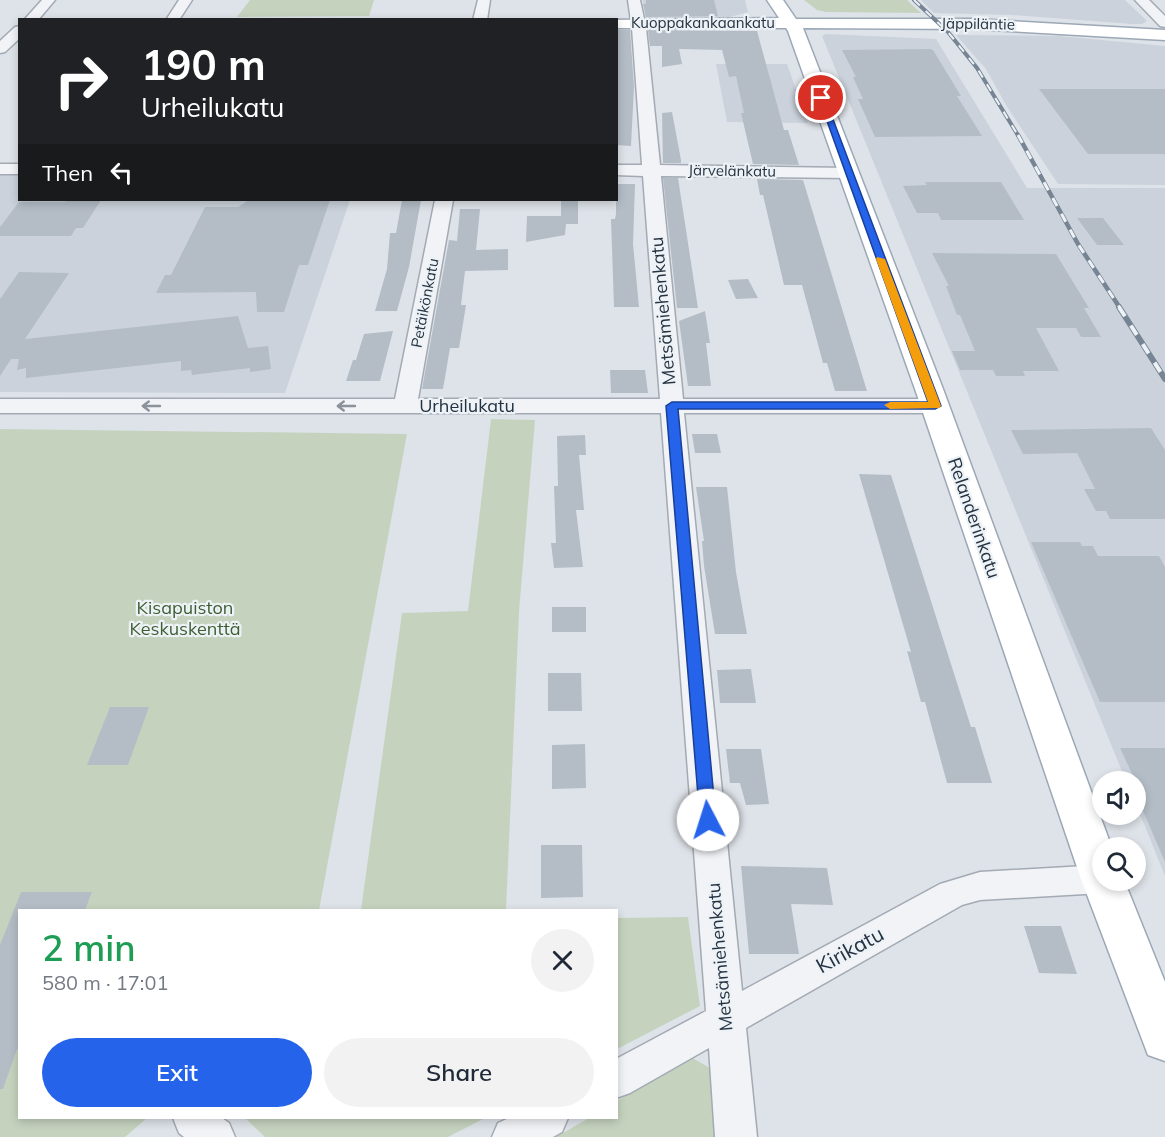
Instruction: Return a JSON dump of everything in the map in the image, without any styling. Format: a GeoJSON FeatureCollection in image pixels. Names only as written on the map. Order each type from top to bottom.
{"type":"FeatureCollection","features":[{"type":"Feature","properties":{"kind":"main road","name":"Kuoppakankaankatu"},"geometry":{"type":"LineString","coordinates":[[630,16],[783,12]]}},
{"type":"Feature","properties":{"kind":"main road","name":"Jäppiläntie"},"geometry":{"type":"LineString","coordinates":[[783,12],[1165,35]]}},
{"type":"Feature","properties":{"kind":"main road","name":"Relanderinkatu"},"geometry":{"type":"LineString","coordinates":[[783,12],[796,31],[935,406],[1092,851]]}},
{"type":"Feature","properties":{"kind":"main road","name":"Relanderinkatu"},"geometry":{"type":"LineString","coordinates":[[1107,891],[1165,1040]]}},
{"type":"Feature","properties":{"kind":"street"},"geometry":{"type":"LineString","coordinates":[[32,18],[49,0]]}},
{"type":"Feature","properties":{"kind":"street"},"geometry":{"type":"LineString","coordinates":[[173,18],[186,0]]}},
{"type":"Feature","properties":{"kind":"street"},"geometry":{"type":"LineString","coordinates":[[480,18],[483,0]]}},
{"type":"Feature","properties":{"kind":"street"},"geometry":{"type":"LineString","coordinates":[[1141,0],[1165,23]]}},
{"type":"Feature","properties":{"kind":"street","name":"Metsämiehenkatu"},"geometry":{"type":"LineString","coordinates":[[630,16],[651,170],[736,1137]]}},
{"type":"Feature","properties":{"kind":"street"},"geometry":{"type":"LineString","coordinates":[[0,49],[16,25]]}},
{"type":"Feature","properties":{"kind":"street"},"geometry":{"type":"LineString","coordinates":[[0,169],[18,169]]}},
{"type":"Feature","properties":{"kind":"street","name":"Järvelänkatu"},"geometry":{"type":"LineString","coordinates":[[618,170],[848,172]]}},
{"type":"Feature","properties":{"kind":"street","name":"Petäikönkatu"},"geometry":{"type":"LineString","coordinates":[[405,406],[444,201]]}},
{"type":"Feature","properties":{"kind":"street","name":"Urheilukatu"},"geometry":{"type":"LineString","coordinates":[[0,406],[935,406]]}},
{"type":"Feature","properties":{"kind":"street","name":"Kirikatu"},"geometry":{"type":"LineString","coordinates":[[618,1079],[952,894],[980,886],[1092,880]]}},
{"type":"Feature","properties":{"kind":"street"},"geometry":{"type":"LineString","coordinates":[[513,1137],[546,1119]]}},
{"type":"Feature","properties":{"kind":"shaded area"},"geometry":{"type":"Polygon","coordinates":[[[643,0],[745,0],[748,12],[730,17],[645,18],[643,0]]]}},
{"type":"Feature","properties":{"kind":"shaded area"},"geometry":{"type":"Polygon","coordinates":[[[921,0],[1125,0],[1147,21],[1142,24],[1132,24],[1011,15],[934,13],[921,0]]]}},
{"type":"Feature","properties":{"kind":"shaded area"},"geometry":{"type":"Polygon","coordinates":[[[826,34],[936,39],[1027,188],[1165,188],[1165,876],[1144,825],[1146,771],[1122,771],[822,36],[826,34]]]}},
{"type":"Feature","properties":{"kind":"shaded area"},"geometry":{"type":"Polygon","coordinates":[[[956,35],[1059,36],[1165,46],[1165,185],[1058,184],[1006,105],[986,69],[956,35]]]}},
{"type":"Feature","properties":{"kind":"shaded area"},"geometry":{"type":"Polygon","coordinates":[[[716,64],[787,64],[808,123],[727,122],[716,64]]]}},
{"type":"Feature","properties":{"kind":"shaded area"},"geometry":{"type":"Polygon","coordinates":[[[0,173],[18,173],[18,201],[350,201],[285,393],[0,392],[0,173]]]}},
{"type":"Feature","properties":{"kind":"green space"},"geometry":{"type":"Polygon","coordinates":[[[250,0],[374,0],[369,16],[237,17],[250,0]]]}},
{"type":"Feature","properties":{"kind":"green space"},"geometry":{"type":"Polygon","coordinates":[[[804,0],[907,0],[921,13],[826,12],[817,10],[804,0]]]}},
{"type":"Feature","properties":{"kind":"green space"},"geometry":{"type":"Polygon","coordinates":[[[491,419],[535,420],[519,612],[506,909],[361,909],[402,613],[468,611],[491,419]]]}},
{"type":"Feature","properties":{"kind":"green space","name":"Kisapuiston Keskuskenttä"},"geometry":{"type":"Polygon","coordinates":[[[0,429],[407,434],[319,909],[18,909],[18,1119],[146,1119],[125,1137],[0,1137],[0,429]]]}},
{"type":"Feature","properties":{"kind":"green space"},"geometry":{"type":"Polygon","coordinates":[[[688,917],[700,1006],[618,1048],[618,918],[688,917]]]}},
{"type":"Feature","properties":{"kind":"green space"},"geometry":{"type":"Polygon","coordinates":[[[691,1057],[720,1074],[724,1137],[556,1137],[587,1119],[618,1119],[618,1100],[691,1057]]]}},
{"type":"Feature","properties":{"kind":"green space"},"geometry":{"type":"Polygon","coordinates":[[[246,1119],[483,1119],[448,1137],[265,1137],[246,1119]]]}},
{"type":"Feature","properties":{"kind":"building"},"geometry":{"type":"Polygon","coordinates":[[[646,0],[714,0],[718,16],[646,17],[643,4],[646,4],[646,0]]]}},
{"type":"Feature","properties":{"kind":"building"},"geometry":{"type":"Polygon","coordinates":[[[618,30],[630,30],[634,87],[631,146],[618,145],[618,30]]]}},
{"type":"Feature","properties":{"kind":"building"},"geometry":{"type":"Polygon","coordinates":[[[648,30],[757,31],[784,130],[788,130],[799,165],[753,164],[741,113],[744,113],[736,76],[729,77],[722,50],[679,49],[682,64],[662,67],[662,46],[650,46],[648,30]]]}},
{"type":"Feature","properties":{"kind":"building"},"geometry":{"type":"Polygon","coordinates":[[[842,50],[933,50],[961,96],[957,96],[982,136],[875,137],[858,99],[863,99],[853,77],[856,77],[842,50]]]}},
{"type":"Feature","properties":{"kind":"building"},"geometry":{"type":"Polygon","coordinates":[[[1039,89],[1165,89],[1165,154],[1088,154],[1039,89]]]}},
{"type":"Feature","properties":{"kind":"building"},"geometry":{"type":"Polygon","coordinates":[[[672,112],[681,163],[663,163],[662,113],[672,112]]]}},
{"type":"Feature","properties":{"kind":"building"},"geometry":{"type":"Polygon","coordinates":[[[663,178],[678,178],[698,308],[677,308],[663,178]]]}},
{"type":"Feature","properties":{"kind":"building"},"geometry":{"type":"Polygon","coordinates":[[[757,179],[803,180],[867,391],[835,391],[827,363],[823,363],[802,285],[784,285],[763,195],[760,195],[757,179]]]}},
{"type":"Feature","properties":{"kind":"building"},"geometry":{"type":"Polygon","coordinates":[[[925,182],[1001,182],[1024,220],[941,220],[938,213],[917,213],[903,186],[927,185],[925,182]]]}},
{"type":"Feature","properties":{"kind":"building"},"geometry":{"type":"Polygon","coordinates":[[[618,184],[635,184],[633,244],[639,307],[614,307],[611,219],[615,219],[618,184]]]}},
{"type":"Feature","properties":{"kind":"building"},"geometry":{"type":"Polygon","coordinates":[[[100,201],[83,228],[76,228],[71,236],[0,236],[0,227],[19,202],[100,201]]]}},
{"type":"Feature","properties":{"kind":"building"},"geometry":{"type":"Polygon","coordinates":[[[247,201],[330,201],[308,265],[299,265],[284,312],[257,312],[256,292],[156,293],[165,275],[171,275],[205,207],[238,207],[247,201]]]}},
{"type":"Feature","properties":{"kind":"building"},"geometry":{"type":"Polygon","coordinates":[[[402,201],[421,201],[409,267],[397,311],[375,311],[387,269],[390,233],[396,233],[402,201]]]}},
{"type":"Feature","properties":{"kind":"building"},"geometry":{"type":"Polygon","coordinates":[[[561,201],[578,201],[578,224],[566,224],[565,235],[526,242],[527,216],[561,216],[561,201]]]}},
{"type":"Feature","properties":{"kind":"building"},"geometry":{"type":"Polygon","coordinates":[[[460,209],[480,209],[476,250],[508,249],[508,270],[465,271],[461,305],[466,305],[459,348],[450,348],[443,389],[422,389],[449,240],[457,241],[460,209]]]}},
{"type":"Feature","properties":{"kind":"building"},"geometry":{"type":"Polygon","coordinates":[[[1077,218],[1103,218],[1124,245],[1097,245],[1077,218]]]}},
{"type":"Feature","properties":{"kind":"building"},"geometry":{"type":"Polygon","coordinates":[[[932,253],[1056,254],[1089,308],[1084,308],[1101,337],[1081,337],[1076,328],[1036,328],[1059,371],[1023,371],[1025,376],[996,376],[993,370],[960,370],[952,351],[975,351],[960,315],[957,315],[946,286],[949,286],[932,253]]]}},
{"type":"Feature","properties":{"kind":"building"},"geometry":{"type":"Polygon","coordinates":[[[19,272],[69,273],[25,339],[238,316],[248,348],[268,346],[271,369],[250,372],[250,368],[192,375],[191,370],[181,371],[181,361],[26,378],[26,368],[17,370],[19,359],[11,359],[0,376],[0,299],[19,272]]]}},
{"type":"Feature","properties":{"kind":"building"},"geometry":{"type":"Polygon","coordinates":[[[748,279],[758,298],[736,299],[728,280],[748,279]]]}},
{"type":"Feature","properties":{"kind":"building"},"geometry":{"type":"Polygon","coordinates":[[[705,311],[710,343],[706,343],[711,386],[688,386],[679,321],[705,311]]]}},
{"type":"Feature","properties":{"kind":"building"},"geometry":{"type":"Polygon","coordinates":[[[393,331],[380,381],[346,381],[353,360],[356,360],[364,334],[393,331]]]}},
{"type":"Feature","properties":{"kind":"building"},"geometry":{"type":"Polygon","coordinates":[[[610,370],[645,370],[648,393],[611,393],[610,370]]]}},
{"type":"Feature","properties":{"kind":"building"},"geometry":{"type":"Polygon","coordinates":[[[1151,428],[1165,450],[1165,519],[1110,519],[1106,511],[1096,511],[1084,489],[1095,489],[1077,453],[1023,454],[1011,430],[1151,428]]]}},
{"type":"Feature","properties":{"kind":"building"},"geometry":{"type":"Polygon","coordinates":[[[692,434],[717,434],[721,453],[695,453],[692,434]]]}},
{"type":"Feature","properties":{"kind":"building"},"geometry":{"type":"Polygon","coordinates":[[[585,435],[586,455],[579,455],[584,510],[576,510],[583,567],[554,568],[551,543],[556,543],[554,486],[558,486],[557,436],[585,435]]]}},
{"type":"Feature","properties":{"kind":"building"},"geometry":{"type":"Polygon","coordinates":[[[859,474],[891,475],[971,727],[975,727],[992,783],[947,783],[925,702],[921,702],[907,651],[911,652],[859,474]]]}},
{"type":"Feature","properties":{"kind":"building"},"geometry":{"type":"Polygon","coordinates":[[[696,487],[727,487],[736,572],[747,634],[715,634],[704,566],[702,541],[704,541],[696,487]]]}},
{"type":"Feature","properties":{"kind":"building"},"geometry":{"type":"Polygon","coordinates":[[[1031,542],[1080,542],[1082,546],[1093,546],[1098,556],[1159,556],[1165,567],[1165,702],[1100,702],[1031,542]]]}},
{"type":"Feature","properties":{"kind":"building"},"geometry":{"type":"Polygon","coordinates":[[[552,607],[586,607],[586,632],[552,632],[552,607]]]}},
{"type":"Feature","properties":{"kind":"building"},"geometry":{"type":"Polygon","coordinates":[[[751,669],[756,703],[720,703],[717,670],[751,669]]]}},
{"type":"Feature","properties":{"kind":"building"},"geometry":{"type":"Polygon","coordinates":[[[548,673],[581,673],[582,711],[548,711],[548,673]]]}},
{"type":"Feature","properties":{"kind":"building"},"geometry":{"type":"Polygon","coordinates":[[[110,707],[149,707],[128,765],[87,765],[110,707]]]}},
{"type":"Feature","properties":{"kind":"building"},"geometry":{"type":"Polygon","coordinates":[[[585,744],[586,788],[552,789],[552,745],[585,744]]]}},
{"type":"Feature","properties":{"kind":"building"},"geometry":{"type":"Polygon","coordinates":[[[1120,748],[1165,748],[1165,862],[1146,818],[1146,771],[1131,771],[1120,748]]]}},
{"type":"Feature","properties":{"kind":"building"},"geometry":{"type":"Polygon","coordinates":[[[726,749],[761,749],[769,804],[746,805],[740,783],[730,783],[726,749]]]}},
{"type":"Feature","properties":{"kind":"building"},"geometry":{"type":"Polygon","coordinates":[[[541,845],[582,845],[583,897],[541,898],[541,845]]]}},
{"type":"Feature","properties":{"kind":"building"},"geometry":{"type":"Polygon","coordinates":[[[741,866],[827,868],[833,905],[791,904],[799,954],[749,954],[741,866]]]}},
{"type":"Feature","properties":{"kind":"building"},"geometry":{"type":"Polygon","coordinates":[[[21,892],[92,892],[85,909],[18,909],[18,1049],[3,1089],[0,1089],[0,945],[21,892]]]}},
{"type":"Feature","properties":{"kind":"building"},"geometry":{"type":"Polygon","coordinates":[[[1024,926],[1061,926],[1077,974],[1039,973],[1024,926]]]}},
{"type":"Feature","properties":{"kind":"railway"},"geometry":{"type":"LineString","coordinates":[[914,0],[948,32],[977,68],[1019,137]]}},
{"type":"Feature","properties":{"kind":"railway"},"geometry":{"type":"LineString","coordinates":[[1018,135],[1078,244],[1120,308]]}},
{"type":"Feature","properties":{"kind":"railway"},"geometry":{"type":"LineString","coordinates":[[1119,307],[1165,379]]}},
{"type":"Feature","properties":{"kind":"slow traffic"},"geometry":{"type":"LineString","coordinates":[[880,259],[935,406],[890,405]]}},
{"type":"Feature","properties":{"kind":"route"},"geometry":{"type":"LineString","coordinates":[[708,820],[672,406],[935,406],[821,98]]}}]}
